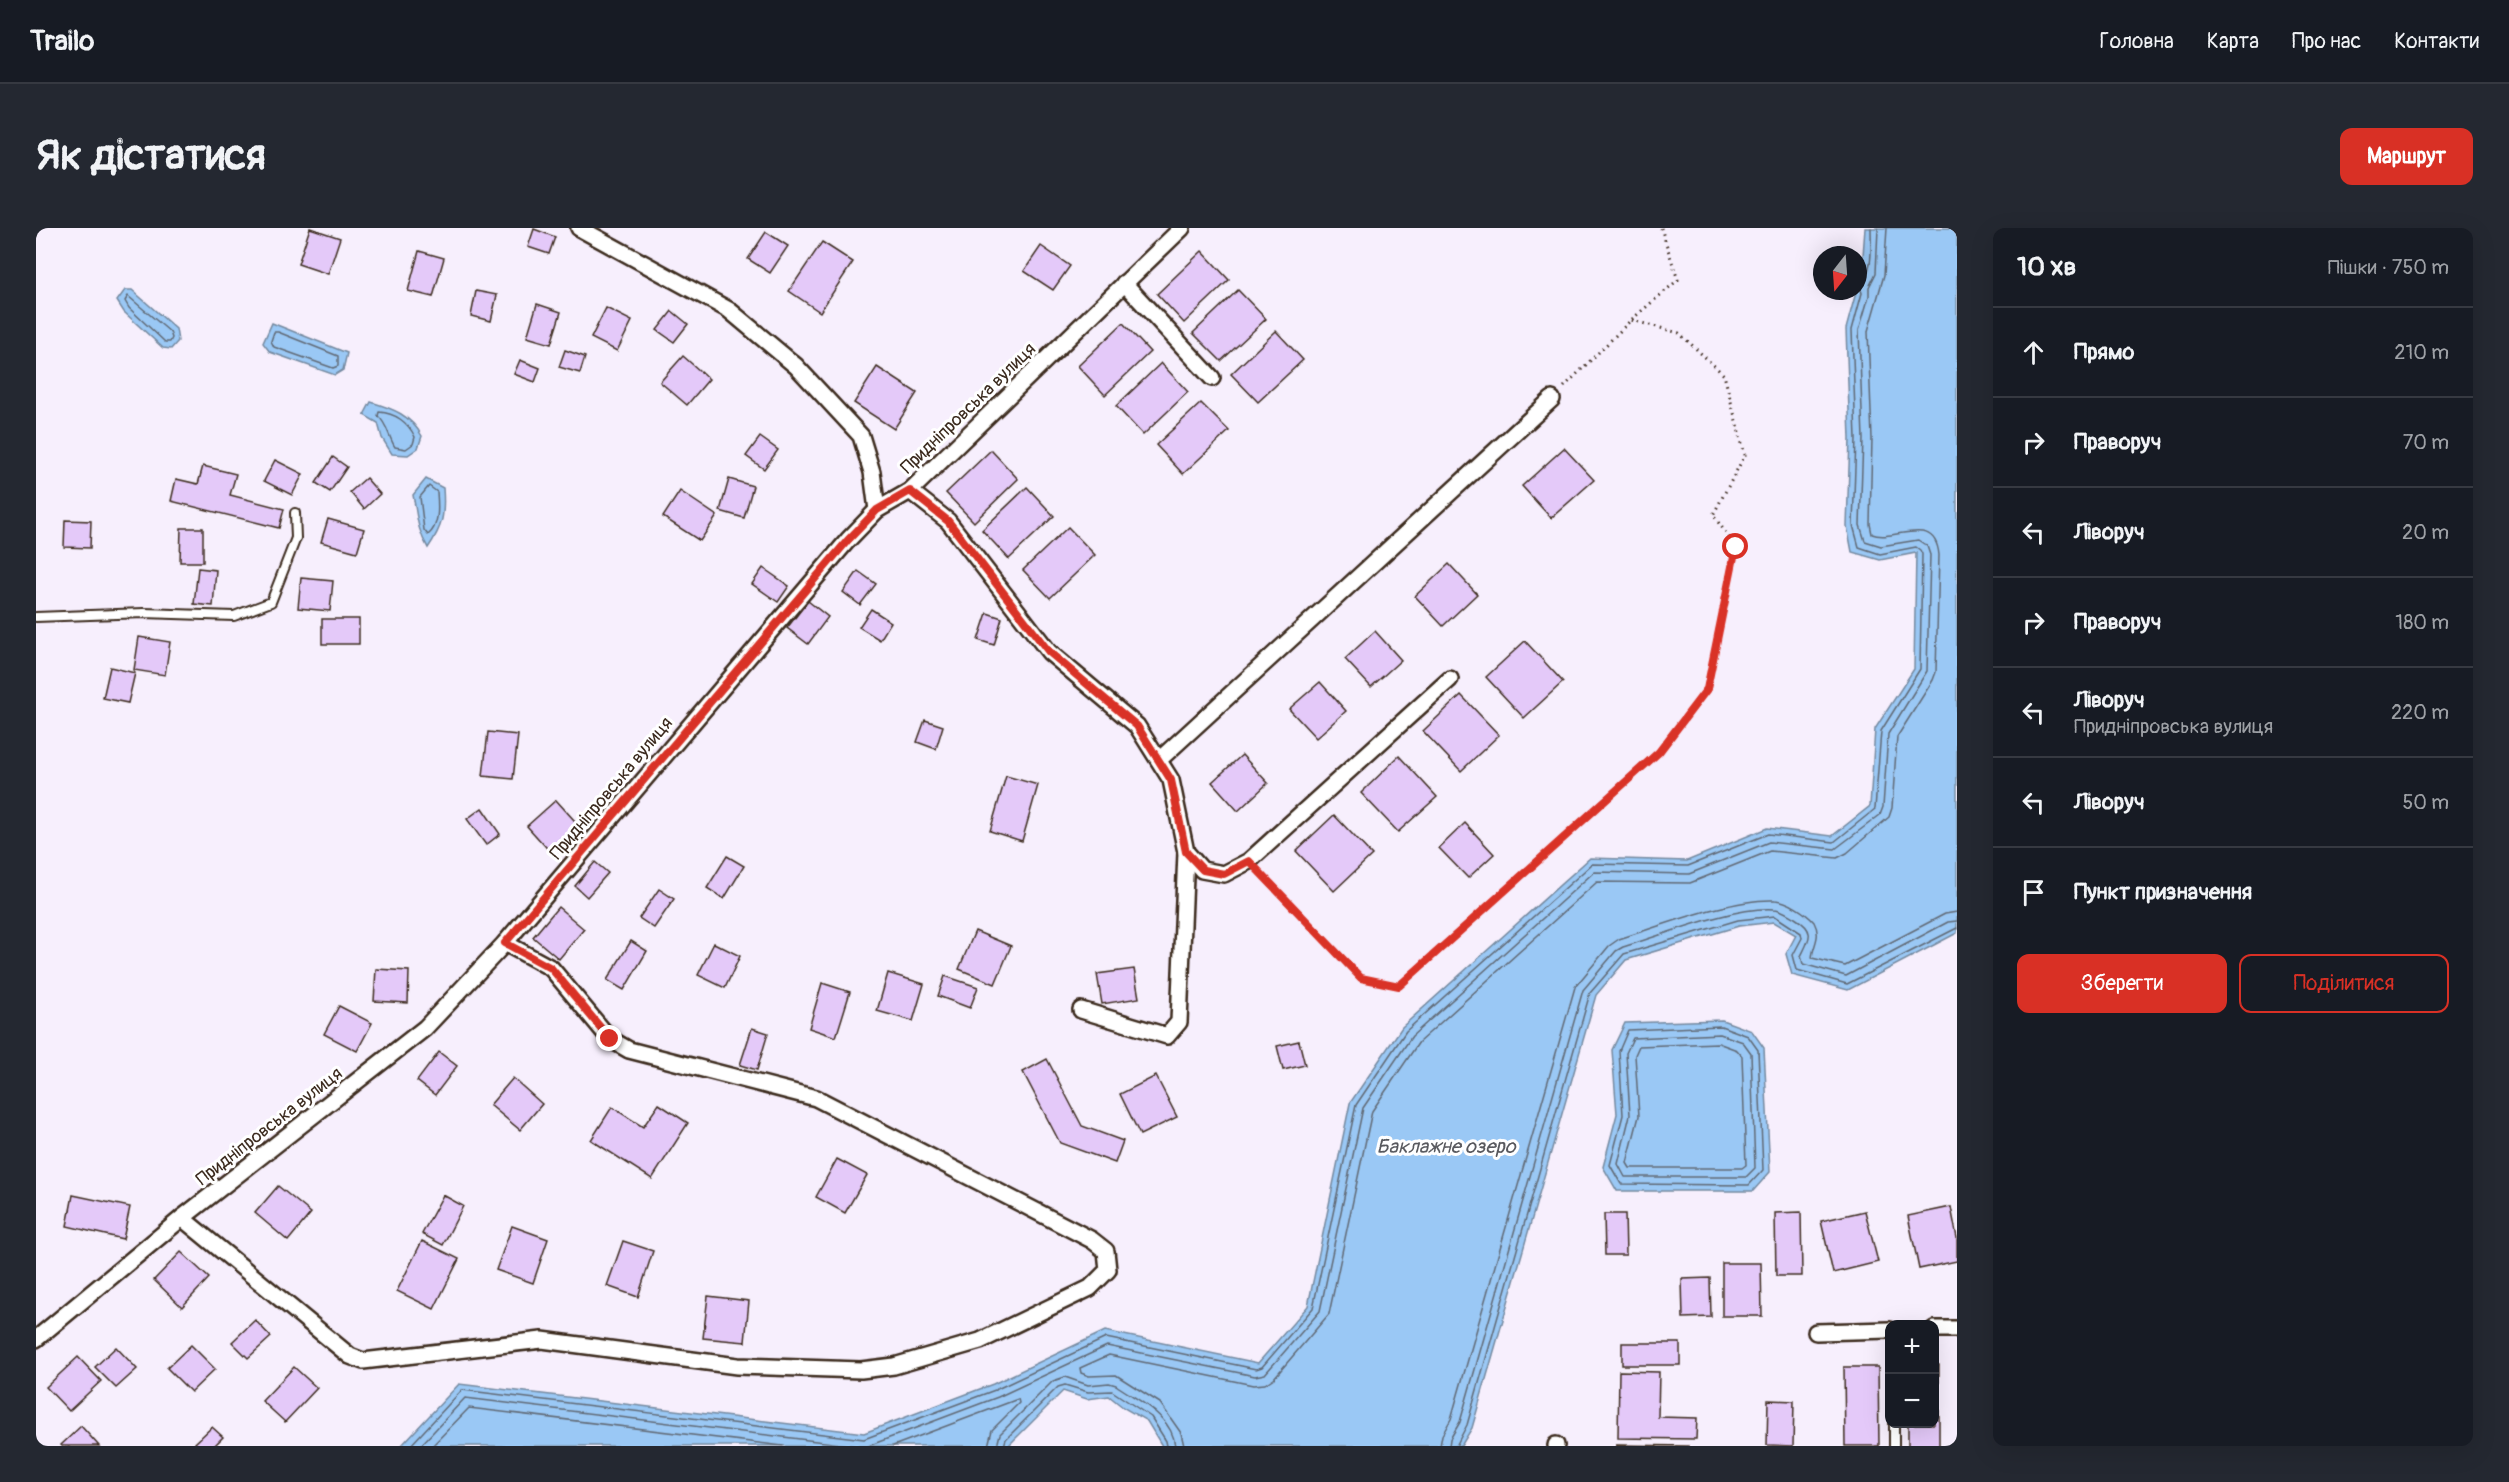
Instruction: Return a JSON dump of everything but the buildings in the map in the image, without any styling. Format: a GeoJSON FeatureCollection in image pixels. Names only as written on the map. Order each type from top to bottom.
{"type":"FeatureCollection","features":[{"type":"Feature","properties":{"kind":"street"},"geometry":{"type":"LineString","coordinates":[[579,228],[729,310],[796,366],[861,436],[872,472],[877,510]]}},
{"type":"Feature","properties":{"kind":"street","name":"Придніпровська вулиця"},"geometry":{"type":"LineString","coordinates":[[36,1339],[182,1218],[424,1028],[505,943],[848,540],[877,510],[910,491],[1182,228]]}},
{"type":"Feature","properties":{"kind":"street"},"geometry":{"type":"LineString","coordinates":[[1124,283],[1212,378]]}},
{"type":"Feature","properties":{"kind":"street"},"geometry":{"type":"LineString","coordinates":[[1160,760],[1552,399]]}},
{"type":"Feature","properties":{"kind":"street"},"geometry":{"type":"LineString","coordinates":[[910,491],[948,521],[1049,652],[1137,726],[1171,780],[1186,852],[1179,1022],[1167,1036],[1081,1010]]}},
{"type":"Feature","properties":{"kind":"street"},"geometry":{"type":"LineString","coordinates":[[1186,852],[1203,870],[1224,874],[1249,861],[1450,679]]}},
{"type":"Feature","properties":{"kind":"street"},"geometry":{"type":"LineString","coordinates":[[182,1218],[350,1356],[363,1361],[542,1340],[737,1366],[861,1371],[894,1366],[980,1341],[1090,1288],[1108,1270],[1106,1251],[1092,1240],[816,1098],[629,1050],[610,1039],[551,968],[505,943]]}},
{"type":"Feature","properties":{"kind":"street"},"geometry":{"type":"LineString","coordinates":[[1939,1329],[1957,1329]]}},
{"type":"Feature","properties":{"kind":"street"},"geometry":{"type":"LineString","coordinates":[[1815,1332],[1885,1330]]}},
{"type":"Feature","properties":{"kind":"lane"},"geometry":{"type":"LineString","coordinates":[[36,617],[144,613],[234,616],[271,602],[296,538],[295,513]]}},
{"type":"Feature","properties":{"kind":"lane"},"geometry":{"type":"LineString","coordinates":[[1894,1428],[1894,1446]]}},
{"type":"Feature","properties":{"kind":"path"},"geometry":{"type":"LineString","coordinates":[[1552,399],[1631,320],[1678,280],[1661,228]]}},
{"type":"Feature","properties":{"kind":"path"},"geometry":{"type":"LineString","coordinates":[[1249,861],[1361,978],[1399,986],[1659,752],[1707,689],[1736,547],[1713,515],[1745,454],[1724,375],[1679,333],[1631,320]]}},
{"type":"Feature","properties":{"kind":"water","name":"Баклажне озеро"},"geometry":{"type":"Polygon","coordinates":[[[1865,228],[1957,228],[1957,933],[1848,990],[1792,975],[1786,954],[1796,935],[1774,922],[1739,926],[1626,960],[1596,995],[1472,1428],[1461,1446],[1162,1446],[1147,1421],[1109,1396],[1087,1399],[1063,1391],[1008,1446],[401,1446],[459,1384],[864,1433],[993,1384],[1105,1331],[1258,1363],[1308,1306],[1350,1103],[1402,1027],[1590,858],[1687,861],[1767,828],[1832,836],[1870,806],[1875,729],[1914,669],[1916,553],[1880,560],[1852,552],[1847,526],[1850,439],[1846,329],[1854,300],[1867,300],[1867,246],[1864,246],[1865,228]]]}},
{"type":"Feature","properties":{"kind":"water"},"geometry":{"type":"Polygon","coordinates":[[[125,290],[132,290],[176,329],[178,341],[171,349],[163,348],[124,312],[117,301],[125,290]]]}},
{"type":"Feature","properties":{"kind":"water"},"geometry":{"type":"Polygon","coordinates":[[[272,323],[347,353],[343,370],[335,375],[270,352],[263,343],[272,323]]]}},
{"type":"Feature","properties":{"kind":"water"},"geometry":{"type":"Polygon","coordinates":[[[371,402],[394,410],[407,418],[422,436],[418,448],[408,455],[392,454],[382,438],[378,423],[364,415],[371,402]]]}},
{"type":"Feature","properties":{"kind":"water"},"geometry":{"type":"Polygon","coordinates":[[[426,479],[443,488],[444,497],[440,526],[428,548],[419,529],[413,495],[426,479]]]}},
{"type":"Feature","properties":{"kind":"water"},"geometry":{"type":"Polygon","coordinates":[[[1722,1020],[1752,1031],[1764,1048],[1770,1172],[1753,1191],[1617,1191],[1603,1167],[1617,1114],[1612,1050],[1625,1023],[1722,1020]]]}},
{"type":"Feature","properties":{"kind":"route"},"geometry":{"type":"LineString","coordinates":[[610,1039],[551,968],[505,943],[848,540],[877,510],[910,491],[948,521],[1049,652],[1137,726],[1171,780],[1186,852],[1203,870],[1224,874],[1249,861],[1361,978],[1399,986],[1659,752],[1707,689],[1736,547]]}}]}
